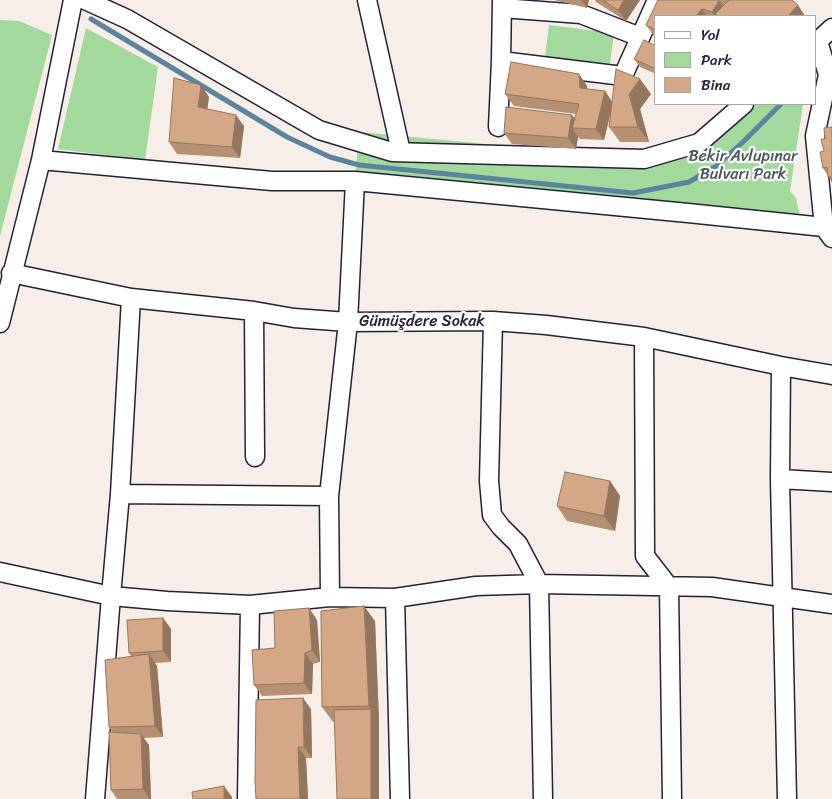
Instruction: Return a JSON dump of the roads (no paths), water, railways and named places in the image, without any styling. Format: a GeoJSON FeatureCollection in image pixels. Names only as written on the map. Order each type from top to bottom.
{"type":"FeatureCollection","features":[{"type":"Feature","properties":{"kind":"street"},"geometry":{"type":"LineString","coordinates":[[0,323],[11,273],[41,160],[73,0]]}},
{"type":"Feature","properties":{"kind":"street"},"geometry":{"type":"LineString","coordinates":[[85,0],[127,20],[319,130],[392,152],[644,159],[698,143],[743,105]]}},
{"type":"Feature","properties":{"kind":"street"},"geometry":{"type":"LineString","coordinates":[[367,0],[401,152]]}},
{"type":"Feature","properties":{"kind":"street"},"geometry":{"type":"LineString","coordinates":[[501,60],[623,76],[657,0]]}},
{"type":"Feature","properties":{"kind":"street"},"geometry":{"type":"LineString","coordinates":[[498,127],[502,4],[581,14],[640,37]]}},
{"type":"Feature","properties":{"kind":"street"},"geometry":{"type":"LineString","coordinates":[[41,160],[272,181],[354,181],[828,232],[815,136],[828,75],[828,64],[817,42],[832,28]]}},
{"type":"Feature","properties":{"kind":"street"},"geometry":{"type":"LineString","coordinates":[[330,597],[329,496],[348,322],[354,181]]}},
{"type":"Feature","properties":{"kind":"street","name":"Gümüşdere Sokak"},"geometry":{"type":"LineString","coordinates":[[11,273],[131,298],[254,311],[294,318],[348,322],[492,321],[546,325],[644,337],[832,375]]}},
{"type":"Feature","properties":{"kind":"street"},"geometry":{"type":"LineString","coordinates":[[95,799],[120,494],[131,298]]}},
{"type":"Feature","properties":{"kind":"street"},"geometry":{"type":"LineString","coordinates":[[254,311],[255,458]]}},
{"type":"Feature","properties":{"kind":"street"},"geometry":{"type":"LineString","coordinates":[[492,321],[489,481],[492,515],[518,544],[539,584],[543,799]]}},
{"type":"Feature","properties":{"kind":"street"},"geometry":{"type":"LineString","coordinates":[[644,337],[645,556],[669,587],[672,799]]}},
{"type":"Feature","properties":{"kind":"street"},"geometry":{"type":"LineString","coordinates":[[781,366],[780,479],[787,799]]}},
{"type":"Feature","properties":{"kind":"street"},"geometry":{"type":"LineString","coordinates":[[780,479],[832,482]]}},
{"type":"Feature","properties":{"kind":"street"},"geometry":{"type":"LineString","coordinates":[[120,494],[329,496]]}},
{"type":"Feature","properties":{"kind":"street"},"geometry":{"type":"LineString","coordinates":[[0,572],[111,596],[250,605],[330,597],[394,598],[476,586],[539,584],[712,587],[832,604]]}},
{"type":"Feature","properties":{"kind":"street"},"geometry":{"type":"LineString","coordinates":[[394,598],[400,799]]}},
{"type":"Feature","properties":{"kind":"street"},"geometry":{"type":"LineString","coordinates":[[247,799],[250,605]]}},
{"type":"Feature","properties":{"kind":"waterway"},"geometry":{"type":"LineString","coordinates":[[91,19],[287,137],[330,157],[359,165],[633,193],[689,182],[715,167],[780,105]]}},
{"type":"Feature","properties":{"kind":"park label","name":"Bekir Avlupınar Bulvarı Park"},"geometry":{"type":"Point","coordinates":[743,166]}}]}
